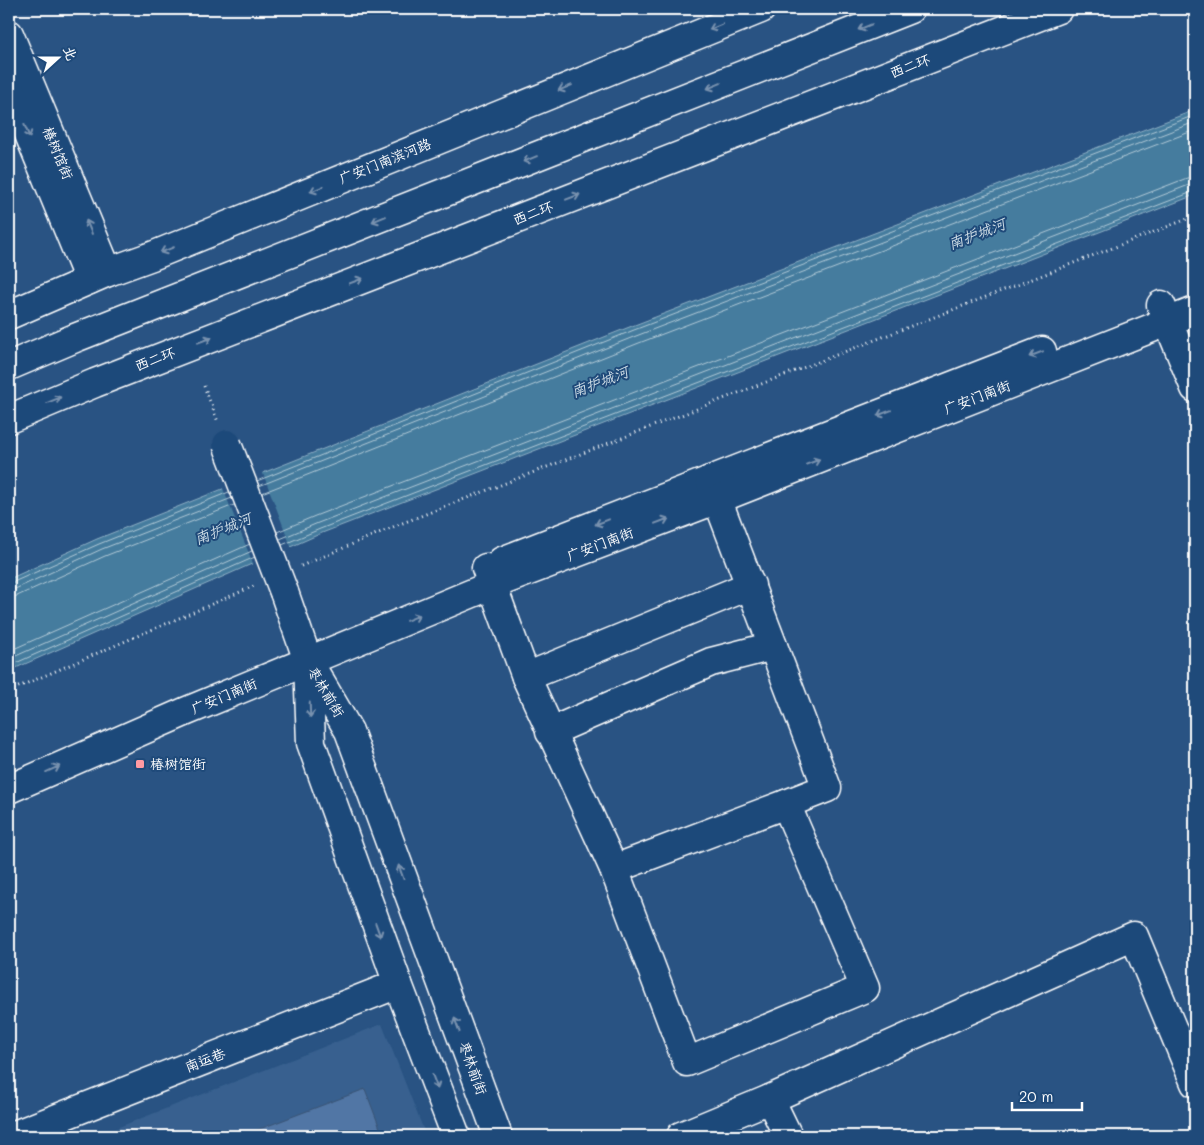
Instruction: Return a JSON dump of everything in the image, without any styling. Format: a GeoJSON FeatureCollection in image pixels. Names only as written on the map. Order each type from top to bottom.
{"type":"FeatureCollection","features":[{"type":"Feature","properties":{"kind":"main road","name":"广安门南滨河路"},"geometry":{"type":"LineString","coordinates":[[9,315],[98,276],[761,9]]}},
{"type":"Feature","properties":{"kind":"main road"},"geometry":{"type":"LineString","coordinates":[[9,366],[910,9]]}},
{"type":"Feature","properties":{"kind":"main road","name":"西二环"},"geometry":{"type":"LineString","coordinates":[[9,419],[122,372],[1058,9]]}},
{"type":"Feature","properties":{"kind":"main road","name":"椿树馆街"},"geometry":{"type":"LineString","coordinates":[[9,34],[98,276]]}},
{"type":"Feature","properties":{"kind":"main road","name":"椿树馆街"},"geometry":{"type":"LineString","coordinates":[[9,86],[98,276]]}},
{"type":"Feature","properties":{"kind":"main road"},"geometry":{"type":"LineString","coordinates":[[1184,309],[1195,388]]}},
{"type":"Feature","properties":{"kind":"main road","name":"广安门南街"},"geometry":{"type":"LineString","coordinates":[[9,769],[78,738],[305,653],[489,577],[1184,309]]}},
{"type":"Feature","properties":{"kind":"main road"},"geometry":{"type":"LineString","coordinates":[[226,444],[284,592],[305,653]]}},
{"type":"Feature","properties":{"kind":"main road"},"geometry":{"type":"LineString","coordinates":[[614,869],[827,788],[714,490]]}},
{"type":"Feature","properties":{"kind":"main road"},"geometry":{"type":"LineString","coordinates":[[489,577],[526,677],[614,869],[687,1062],[865,988],[786,804]]}},
{"type":"Feature","properties":{"kind":"main road"},"geometry":{"type":"LineString","coordinates":[[526,677],[751,585]]}},
{"type":"Feature","properties":{"kind":"main road"},"geometry":{"type":"LineString","coordinates":[[550,732],[711,662],[773,646]]}},
{"type":"Feature","properties":{"kind":"main road","name":"广安门南街"},"geometry":{"type":"LineString","coordinates":[[9,789],[187,711],[305,653]]}},
{"type":"Feature","properties":{"kind":"main road","name":"枣林前街"},"geometry":{"type":"LineString","coordinates":[[305,653],[311,743],[398,984],[456,1136]]}},
{"type":"Feature","properties":{"kind":"main road","name":"枣林前街"},"geometry":{"type":"LineString","coordinates":[[305,653],[349,731],[498,1136]]}},
{"type":"Feature","properties":{"kind":"main road"},"geometry":{"type":"LineString","coordinates":[[681,1136],[770,1099],[1134,936],[1195,1083]]}},
{"type":"Feature","properties":{"kind":"main road","name":"南运巷"},"geometry":{"type":"LineString","coordinates":[[12,1136],[398,984]]}},
{"type":"Feature","properties":{"kind":"main road"},"geometry":{"type":"LineString","coordinates":[[770,1099],[788,1136]]}},
{"type":"Feature","properties":{"kind":"path"},"geometry":{"type":"LineString","coordinates":[[300,566],[400,524],[1195,216]]}},
{"type":"Feature","properties":{"kind":"path"},"geometry":{"type":"LineString","coordinates":[[204,386],[226,444]]}},
{"type":"Feature","properties":{"kind":"path"},"geometry":{"type":"LineString","coordinates":[[9,690],[254,586]]}},
{"type":"Feature","properties":{"kind":"shaded area"},"geometry":{"type":"Polygon","coordinates":[[[382,1024],[426,1136],[96,1136],[382,1024]]]}},
{"type":"Feature","properties":{"kind":"water","name":"南护城河"},"geometry":{"type":"Polygon","coordinates":[[[1195,110],[1195,195],[322,533],[9,671],[9,579],[97,539],[632,326],[1195,110]]]}},
{"type":"Feature","properties":{"kind":"pier"},"geometry":{"type":"Polygon","coordinates":[[[262,471],[292,549],[254,566],[222,486],[262,471]]]}},
{"type":"Feature","properties":{"kind":"building"},"geometry":{"type":"Polygon","coordinates":[[[365,1089],[383,1136],[241,1136],[365,1089]]]}},
{"type":"Feature","properties":{"kind":"place","name":"椿树馆街"},"geometry":{"type":"Point","coordinates":[140,764]}}]}
